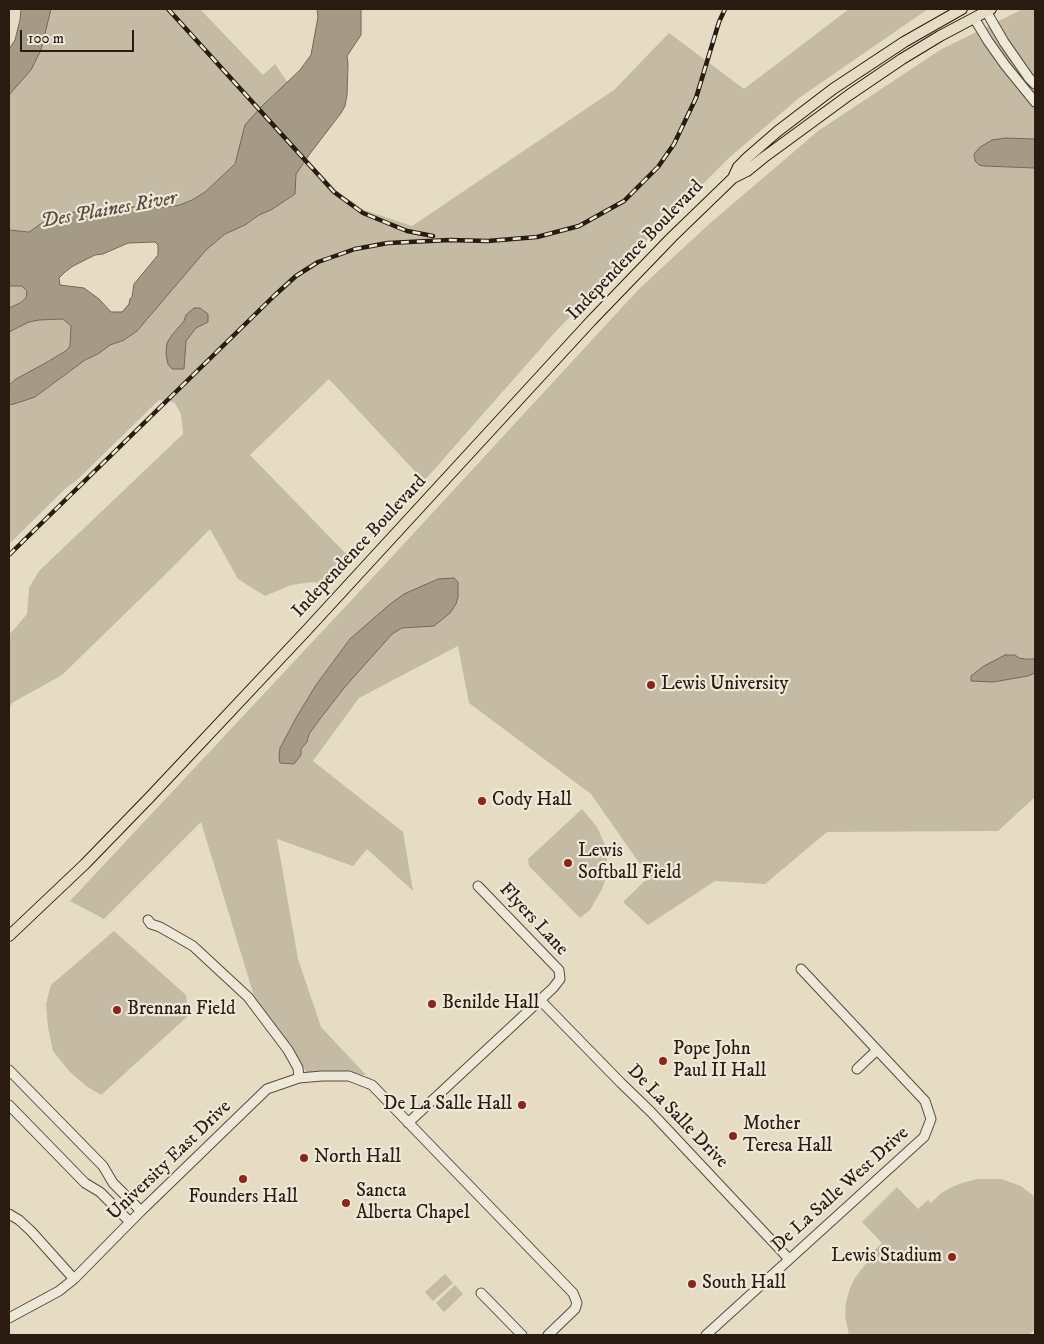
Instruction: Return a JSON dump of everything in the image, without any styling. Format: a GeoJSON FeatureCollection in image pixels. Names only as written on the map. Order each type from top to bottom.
{"type":"FeatureCollection","features":[{"type":"Feature","properties":{"kind":"main road","name":"Independence Boulevard"},"geometry":{"type":"LineString","coordinates":[[733,178],[738,167],[748,157],[778,131],[833,89],[904,42],[962,9]]}},
{"type":"Feature","properties":{"kind":"main road","name":"Independence Boulevard"},"geometry":{"type":"LineString","coordinates":[[9,936],[85,864],[176,771],[591,321],[665,244],[733,178],[746,172],[881,73],[971,13],[987,10]]}},
{"type":"Feature","properties":{"kind":"street"},"geometry":{"type":"LineString","coordinates":[[987,10],[1004,42],[1035,84]]}},
{"type":"Feature","properties":{"kind":"street"},"geometry":{"type":"LineString","coordinates":[[971,13],[1005,65],[1035,102]]}},
{"type":"Feature","properties":{"kind":"street","name":"Flyers Lane"},"geometry":{"type":"LineString","coordinates":[[478,886],[558,970],[560,979],[540,1000]]}},
{"type":"Feature","properties":{"kind":"street"},"geometry":{"type":"LineString","coordinates":[[148,920],[151,924],[160,927],[193,946],[248,997],[288,1050],[298,1068],[300,1078]]}},
{"type":"Feature","properties":{"kind":"street","name":"De La Salle West Drive"},"geometry":{"type":"LineString","coordinates":[[706,1335],[924,1137],[931,1119],[925,1101],[801,969]]}},
{"type":"Feature","properties":{"kind":"street"},"geometry":{"type":"LineString","coordinates":[[540,1000],[408,1123],[573,1293],[577,1302],[575,1309],[548,1335]]}},
{"type":"Feature","properties":{"kind":"street","name":"De La Salle Drive"},"geometry":{"type":"LineString","coordinates":[[540,1000],[651,1112],[789,1259]]}},
{"type":"Feature","properties":{"kind":"street"},"geometry":{"type":"LineString","coordinates":[[857,1069],[877,1050]]}},
{"type":"Feature","properties":{"kind":"street"},"geometry":{"type":"LineString","coordinates":[[9,1070],[103,1166],[113,1183],[142,1211]]}},
{"type":"Feature","properties":{"kind":"street","name":"University East Drive"},"geometry":{"type":"LineString","coordinates":[[9,1318],[59,1291],[74,1279],[267,1089],[300,1078],[349,1076],[372,1085],[408,1123]]}},
{"type":"Feature","properties":{"kind":"street"},"geometry":{"type":"LineString","coordinates":[[9,1105],[85,1182],[100,1192],[130,1222]]}},
{"type":"Feature","properties":{"kind":"street"},"geometry":{"type":"LineString","coordinates":[[9,1214],[31,1231],[74,1279]]}},
{"type":"Feature","properties":{"kind":"street"},"geometry":{"type":"LineString","coordinates":[[481,1293],[522,1335]]}},
{"type":"Feature","properties":{"kind":"shaded area"},"geometry":{"type":"Polygon","coordinates":[[[51,9],[200,9],[263,75],[275,64],[288,83],[272,96],[240,149],[235,164],[205,192],[192,200],[168,207],[127,207],[55,214],[29,232],[9,230],[9,95],[31,69],[41,50],[51,9]]]}},
{"type":"Feature","properties":{"kind":"shaded area"},"geometry":{"type":"Polygon","coordinates":[[[849,9],[928,9],[799,98],[730,157],[557,330],[424,481],[329,379],[250,455],[352,560],[328,584],[313,582],[291,585],[265,596],[238,579],[210,529],[62,675],[12,703],[9,709],[9,632],[11,633],[27,614],[29,588],[39,571],[183,434],[181,414],[174,402],[159,400],[9,544],[9,405],[35,397],[85,360],[98,354],[110,345],[124,340],[137,331],[206,250],[225,234],[271,210],[294,194],[296,174],[307,159],[336,190],[364,210],[412,226],[614,90],[669,33],[744,89],[849,9]],[[186,315],[184,321],[172,335],[183,369],[186,341],[196,328],[208,322],[186,315]]]}},
{"type":"Feature","properties":{"kind":"shaded area"},"geometry":{"type":"Polygon","coordinates":[[[1023,9],[1035,9],[1035,139],[1006,138],[992,140],[979,165],[1035,168],[1035,659],[1018,658],[1015,655],[993,682],[1035,673],[1035,797],[998,831],[827,832],[765,884],[715,881],[648,925],[623,902],[649,877],[591,794],[469,703],[458,646],[359,698],[313,761],[403,832],[413,891],[367,849],[353,866],[277,839],[298,959],[321,1027],[366,1075],[307,1073],[254,996],[201,822],[104,919],[70,901],[639,289],[708,225],[818,131],[940,50],[1023,9]],[[438,579],[350,639],[316,685],[296,718],[280,748],[280,763],[294,764],[301,749],[307,742],[309,734],[344,688],[392,634],[402,628],[409,627],[438,579]]]}},
{"type":"Feature","properties":{"kind":"shaded area"},"geometry":{"type":"Polygon","coordinates":[[[9,286],[22,286],[27,291],[26,298],[9,308],[9,286]]]}},
{"type":"Feature","properties":{"kind":"shaded area"},"geometry":{"type":"Polygon","coordinates":[[[63,319],[71,326],[69,348],[9,385],[9,332],[29,322],[63,319]]]}},
{"type":"Feature","properties":{"kind":"shaded area","name":"Lewis Softball Field"},"geometry":{"type":"Polygon","coordinates":[[[582,809],[597,827],[605,845],[607,874],[602,889],[590,910],[580,918],[529,866],[528,859],[582,809]]]}},
{"type":"Feature","properties":{"kind":"shaded area","name":"Brennan Field"},"geometry":{"type":"Polygon","coordinates":[[[114,931],[186,995],[188,1016],[101,1095],[86,1086],[69,1071],[53,1051],[48,1028],[46,1004],[51,985],[114,931]]]}},
{"type":"Feature","properties":{"kind":"shaded area","name":"Lewis Stadium"},"geometry":{"type":"Polygon","coordinates":[[[978,1179],[1001,1179],[1021,1186],[1035,1197],[1035,1329],[1029,1335],[849,1335],[845,1316],[850,1288],[870,1258],[868,1256],[882,1243],[862,1222],[897,1187],[918,1209],[928,1200],[931,1203],[941,1193],[954,1186],[978,1179]]]}},
{"type":"Feature","properties":{"kind":"shaded area"},"geometry":{"type":"Polygon","coordinates":[[[445,1274],[453,1283],[433,1301],[425,1292],[445,1274]]]}},
{"type":"Feature","properties":{"kind":"shaded area"},"geometry":{"type":"Polygon","coordinates":[[[455,1285],[463,1294],[444,1312],[436,1303],[455,1285]]]}},
{"type":"Feature","properties":{"kind":"water"},"geometry":{"type":"Polygon","coordinates":[[[21,9],[51,9],[41,50],[31,70],[9,95],[9,49],[15,40],[21,9]]]}},
{"type":"Feature","properties":{"kind":"water","name":"Des Plaines River"},"geometry":{"type":"Polygon","coordinates":[[[317,9],[361,9],[361,35],[347,56],[347,95],[345,106],[296,174],[295,194],[245,225],[225,234],[206,250],[137,331],[124,340],[110,345],[98,354],[85,360],[35,397],[9,405],[9,385],[16,379],[67,350],[70,346],[71,326],[63,319],[39,320],[29,322],[9,332],[9,308],[26,298],[27,291],[22,286],[9,286],[9,230],[29,232],[55,214],[127,207],[168,207],[180,205],[205,192],[235,164],[245,125],[300,70],[311,55],[318,17],[317,9]],[[155,242],[128,243],[103,254],[95,255],[65,272],[59,278],[60,285],[84,288],[99,299],[111,312],[122,312],[132,297],[134,284],[158,255],[158,245],[155,242]]]}},
{"type":"Feature","properties":{"kind":"water"},"geometry":{"type":"Polygon","coordinates":[[[1006,138],[1035,139],[1035,168],[984,166],[979,165],[975,161],[974,154],[980,147],[992,140],[1006,138]]]}},
{"type":"Feature","properties":{"kind":"water"},"geometry":{"type":"Polygon","coordinates":[[[194,308],[200,308],[208,314],[208,322],[196,328],[186,341],[184,369],[172,369],[168,364],[166,354],[167,343],[184,321],[186,315],[194,308]]]}},
{"type":"Feature","properties":{"kind":"water"},"geometry":{"type":"Polygon","coordinates":[[[454,578],[458,582],[458,597],[450,613],[434,626],[402,628],[392,634],[344,688],[320,719],[309,734],[307,742],[301,749],[301,755],[294,764],[280,763],[280,748],[296,718],[316,685],[350,639],[404,594],[438,579],[454,578]]]}},
{"type":"Feature","properties":{"kind":"water"},"geometry":{"type":"Polygon","coordinates":[[[1005,655],[1035,659],[1035,673],[993,682],[971,681],[971,676],[984,666],[1005,655]]]}},
{"type":"Feature","properties":{"kind":"railway"},"geometry":{"type":"LineString","coordinates":[[168,9],[334,192],[363,213],[407,231],[433,236]]}},
{"type":"Feature","properties":{"kind":"railway"},"geometry":{"type":"LineString","coordinates":[[9,555],[275,295],[296,276],[318,262],[355,249],[388,243],[450,240],[488,241],[537,237],[579,226],[624,201],[658,167],[674,144],[696,98],[719,22],[725,9]]}},
{"type":"Feature","properties":{"kind":"place","name":"Lewis University"},"geometry":{"type":"Point","coordinates":[651,685]}},
{"type":"Feature","properties":{"kind":"place","name":"Cody Hall"},"geometry":{"type":"Point","coordinates":[482,801]}},
{"type":"Feature","properties":{"kind":"place","name":"Lewis Softball Field"},"geometry":{"type":"Point","coordinates":[568,863]}},
{"type":"Feature","properties":{"kind":"place","name":"Benilde Hall"},"geometry":{"type":"Point","coordinates":[432,1004]}},
{"type":"Feature","properties":{"kind":"place","name":"Brennan Field"},"geometry":{"type":"Point","coordinates":[117,1010]}},
{"type":"Feature","properties":{"kind":"place","name":"Pope John Paul II Hall"},"geometry":{"type":"Point","coordinates":[663,1061]}},
{"type":"Feature","properties":{"kind":"place","name":"De La Salle Hall"},"geometry":{"type":"Point","coordinates":[522,1105]}},
{"type":"Feature","properties":{"kind":"place","name":"Mother Teresa Hall"},"geometry":{"type":"Point","coordinates":[733,1136]}},
{"type":"Feature","properties":{"kind":"place","name":"North Hall"},"geometry":{"type":"Point","coordinates":[304,1158]}},
{"type":"Feature","properties":{"kind":"place","name":"Founders Hall"},"geometry":{"type":"Point","coordinates":[243,1179]}},
{"type":"Feature","properties":{"kind":"place","name":"Sancta Alberta Chapel"},"geometry":{"type":"Point","coordinates":[346,1203]}},
{"type":"Feature","properties":{"kind":"place","name":"Lewis Stadium"},"geometry":{"type":"Point","coordinates":[952,1257]}},
{"type":"Feature","properties":{"kind":"place","name":"South Hall"},"geometry":{"type":"Point","coordinates":[692,1284]}}]}
